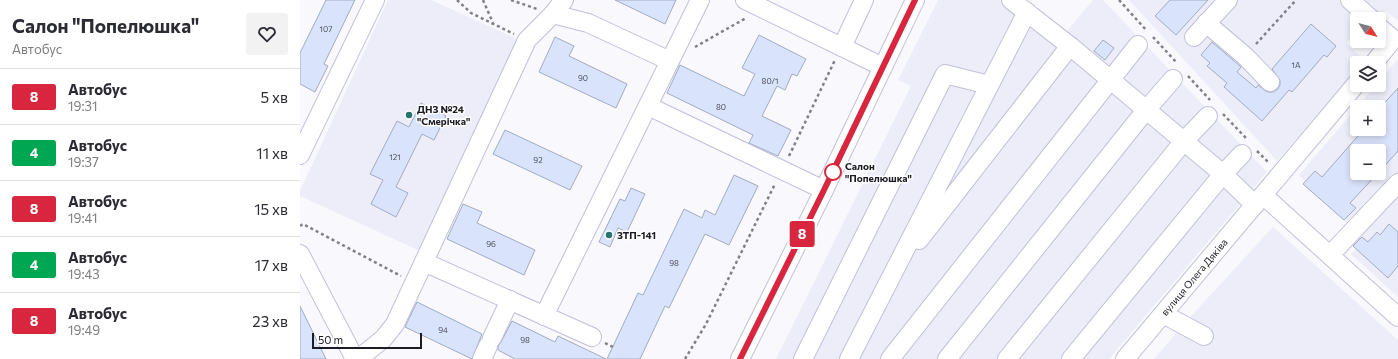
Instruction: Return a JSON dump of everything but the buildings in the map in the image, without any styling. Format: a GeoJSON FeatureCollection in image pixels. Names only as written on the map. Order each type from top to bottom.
{"type":"FeatureCollection","features":[{"type":"Feature","properties":{"kind":"street"},"geometry":{"type":"LineString","coordinates":[[300,154],[375,0]]}},
{"type":"Feature","properties":{"kind":"street"},"geometry":{"type":"LineString","coordinates":[[300,254],[357,359],[383,339],[395,324],[527,40],[553,14],[564,0]]}},
{"type":"Feature","properties":{"kind":"street"},"geometry":{"type":"LineString","coordinates":[[544,316],[700,0]]}},
{"type":"Feature","properties":{"kind":"street"},"geometry":{"type":"LineString","coordinates":[[745,0],[883,67]]}},
{"type":"Feature","properties":{"kind":"street"},"geometry":{"type":"LineString","coordinates":[[842,47],[864,0]]}},
{"type":"Feature","properties":{"kind":"street"},"geometry":{"type":"LineString","coordinates":[[740,359],[824,190],[915,0]]}},
{"type":"Feature","properties":{"kind":"street"},"geometry":{"type":"LineString","coordinates":[[1011,0],[1070,46],[1223,174],[1330,255],[1398,316]]}},
{"type":"Feature","properties":{"kind":"street"},"geometry":{"type":"LineString","coordinates":[[1194,37],[1228,0]]}},
{"type":"Feature","properties":{"kind":"street"},"geometry":{"type":"LineString","coordinates":[[1350,0],[1363,12]]}},
{"type":"Feature","properties":{"kind":"street"},"geometry":{"type":"LineString","coordinates":[[849,359],[1027,12]]}},
{"type":"Feature","properties":{"kind":"street"},"geometry":{"type":"LineString","coordinates":[[553,14],[588,23],[670,60]]}},
{"type":"Feature","properties":{"kind":"street"},"geometry":{"type":"LineString","coordinates":[[1206,23],[1245,56],[1270,82]]}},
{"type":"Feature","properties":{"kind":"street"},"geometry":{"type":"LineString","coordinates":[[1386,32],[1393,39],[1386,48]]}},
{"type":"Feature","properties":{"kind":"street"},"geometry":{"type":"LineString","coordinates":[[890,359],[1138,45]]}},
{"type":"Feature","properties":{"kind":"street"},"geometry":{"type":"LineString","coordinates":[[892,274],[1070,46]]}},
{"type":"Feature","properties":{"kind":"street"},"geometry":{"type":"LineString","coordinates":[[1380,56],[1386,48]]}},
{"type":"Feature","properties":{"kind":"street"},"geometry":{"type":"LineString","coordinates":[[947,359],[1178,71]]}},
{"type":"Feature","properties":{"kind":"street"},"geometry":{"type":"LineString","coordinates":[[803,359],[945,74],[989,85]]}},
{"type":"Feature","properties":{"kind":"street","name":"вулиця Олега Дяківа"},"geometry":{"type":"LineString","coordinates":[[1125,359],[1350,91]]}},
{"type":"Feature","properties":{"kind":"street"},"geometry":{"type":"LineString","coordinates":[[648,106],[824,190]]}},
{"type":"Feature","properties":{"kind":"street"},"geometry":{"type":"LineString","coordinates":[[1007,359],[1184,141],[1215,111]]}},
{"type":"Feature","properties":{"kind":"street"},"geometry":{"type":"LineString","coordinates":[[1071,359],[1223,174],[1248,147]]}},
{"type":"Feature","properties":{"kind":"street"},"geometry":{"type":"LineString","coordinates":[[1330,255],[1398,183]]}},
{"type":"Feature","properties":{"kind":"street"},"geometry":{"type":"LineString","coordinates":[[424,262],[592,337]]}},
{"type":"Feature","properties":{"kind":"street"},"geometry":{"type":"LineString","coordinates":[[488,348],[510,300]]}},
{"type":"Feature","properties":{"kind":"street"},"geometry":{"type":"LineString","coordinates":[[1163,314],[1204,336]]}},
{"type":"Feature","properties":{"kind":"path"},"geometry":{"type":"LineString","coordinates":[[457,0],[471,14],[527,40]]}},
{"type":"Feature","properties":{"kind":"path"},"geometry":{"type":"LineString","coordinates":[[483,0],[494,24]]}},
{"type":"Feature","properties":{"kind":"path"},"geometry":{"type":"LineString","coordinates":[[511,0],[553,14]]}},
{"type":"Feature","properties":{"kind":"path"},"geometry":{"type":"LineString","coordinates":[[1119,0],[1178,71],[1248,147],[1280,175]]}},
{"type":"Feature","properties":{"kind":"path"},"geometry":{"type":"LineString","coordinates":[[1245,56],[1296,0]]}},
{"type":"Feature","properties":{"kind":"path"},"geometry":{"type":"LineString","coordinates":[[670,60],[762,8]]}},
{"type":"Feature","properties":{"kind":"path"},"geometry":{"type":"LineString","coordinates":[[685,359],[706,324],[842,47]]}},
{"type":"Feature","properties":{"kind":"path"},"geometry":{"type":"LineString","coordinates":[[300,226],[303,224],[414,283]]}},
{"type":"Feature","properties":{"kind":"shaded area","name":"ДНЗ №24 \"Смерічка\""},"geometry":{"type":"Polygon","coordinates":[[[388,0],[431,0],[517,39],[420,251],[300,196],[300,191],[388,0]]]}},
{"type":"Feature","properties":{"kind":"shaded area"},"geometry":{"type":"Polygon","coordinates":[[[938,0],[1019,0],[1064,35],[1093,0],[1103,0],[1267,172],[1109,359],[776,359],[911,86],[898,80],[938,0]]]}},
{"type":"Feature","properties":{"kind":"shaded area"},"geometry":{"type":"Polygon","coordinates":[[[1129,0],[1398,0],[1398,21],[1386,11],[1350,12],[1350,38],[1346,43],[1360,56],[1350,56],[1350,77],[1277,161],[1129,0]]]}},
{"type":"Feature","properties":{"kind":"shaded area"},"geometry":{"type":"Polygon","coordinates":[[[1398,59],[1398,297],[1351,254],[1356,249],[1352,245],[1360,235],[1303,183],[1305,181],[1299,175],[1350,115],[1350,136],[1386,136],[1386,100],[1363,100],[1370,92],[1386,92],[1386,73],[1398,59]]]}},
{"type":"Feature","properties":{"kind":"shaded area"},"geometry":{"type":"Polygon","coordinates":[[[1273,227],[1398,340],[1398,359],[1154,359],[1183,325],[1273,227]]]}},
{"type":"Feature","properties":{"kind":"bus line","name":"8"},"geometry":{"type":"LineString","coordinates":[[740,359],[824,190],[915,0]]}},
{"type":"Feature","properties":{"kind":"place","name":"ДНЗ №24 \"Смерічка\""},"geometry":{"type":"Point","coordinates":[409,115]}},
{"type":"Feature","properties":{"kind":"place","name":"Салон \"Попелюшка\""},"geometry":{"type":"Point","coordinates":[833,172]}},
{"type":"Feature","properties":{"kind":"place","name":"ЗТП-141"},"geometry":{"type":"Point","coordinates":[609,235]}}]}
